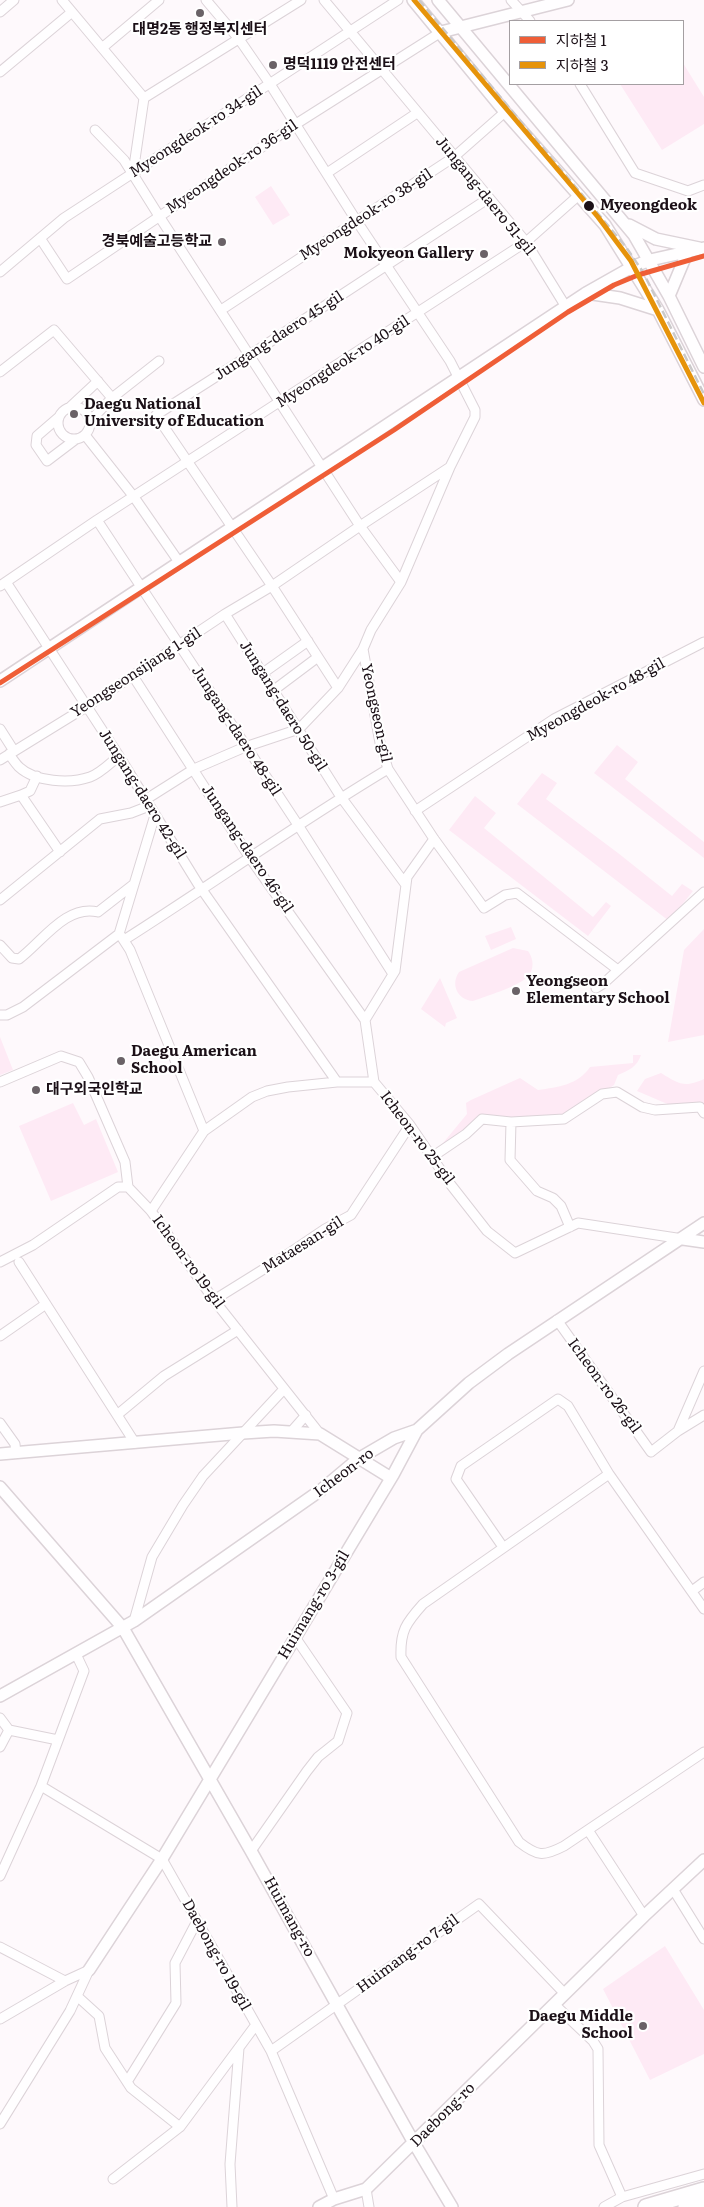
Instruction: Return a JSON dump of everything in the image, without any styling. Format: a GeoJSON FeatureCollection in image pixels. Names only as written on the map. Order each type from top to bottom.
{"type":"FeatureCollection","features":[{"type":"Feature","properties":{"kind":"highway"},"geometry":{"type":"LineString","coordinates":[[646,2207],[704,2190]]}},
{"type":"Feature","properties":{"kind":"highway"},"geometry":{"type":"LineString","coordinates":[[686,2207],[704,2201]]}},
{"type":"Feature","properties":{"kind":"street"},"geometry":{"type":"LineString","coordinates":[[1,10],[14,0]]}},
{"type":"Feature","properties":{"kind":"street"},"geometry":{"type":"LineString","coordinates":[[62,0],[144,98],[134,172]]}},
{"type":"Feature","properties":{"kind":"street"},"geometry":{"type":"LineString","coordinates":[[102,48],[160,0]]}},
{"type":"Feature","properties":{"kind":"street"},"geometry":{"type":"LineString","coordinates":[[206,0],[239,38],[270,84],[459,378]]}},
{"type":"Feature","properties":{"kind":"street"},"geometry":{"type":"LineString","coordinates":[[144,98],[301,0]]}},
{"type":"Feature","properties":{"kind":"street","name":"Jungang-daero 51-gil"},"geometry":{"type":"LineString","coordinates":[[324,0],[526,242],[566,307]]}},
{"type":"Feature","properties":{"kind":"street","name":"Myeongdeok-ro 34-gil"},"geometry":{"type":"LineString","coordinates":[[0,272],[64,218],[398,0]]}},
{"type":"Feature","properties":{"kind":"street"},"geometry":{"type":"LineString","coordinates":[[412,0],[441,32],[506,112],[605,225],[658,310],[704,400]]}},
{"type":"Feature","properties":{"kind":"street"},"geometry":{"type":"LineString","coordinates":[[438,0],[509,84]]}},
{"type":"Feature","properties":{"kind":"street"},"geometry":{"type":"LineString","coordinates":[[511,0],[529,20]]}},
{"type":"Feature","properties":{"kind":"street"},"geometry":{"type":"LineString","coordinates":[[441,32],[568,0]]}},
{"type":"Feature","properties":{"kind":"street"},"geometry":{"type":"LineString","coordinates":[[0,72],[72,12]]}},
{"type":"Feature","properties":{"kind":"street","name":"Myeongdeok-ro 36-gil"},"geometry":{"type":"LineString","coordinates":[[40,238],[67,279],[296,124],[441,32]]}},
{"type":"Feature","properties":{"kind":"street"},"geometry":{"type":"LineString","coordinates":[[510,85],[624,223],[650,260],[704,367]]}},
{"type":"Feature","properties":{"kind":"street"},"geometry":{"type":"LineString","coordinates":[[581,85],[635,173],[688,191],[704,185]]}},
{"type":"Feature","properties":{"kind":"street","name":"Myeongdeok-ro 38-gil"},"geometry":{"type":"LineString","coordinates":[[221,310],[454,157],[506,112]]}},
{"type":"Feature","properties":{"kind":"street"},"geometry":{"type":"LineString","coordinates":[[328,173],[417,113]]}},
{"type":"Feature","properties":{"kind":"street"},"geometry":{"type":"LineString","coordinates":[[95,130],[134,172],[159,216],[360,526],[401,582]]}},
{"type":"Feature","properties":{"kind":"street","name":"Myeongdeok-ro 40-gil"},"geometry":{"type":"LineString","coordinates":[[3,584],[97,520],[418,314],[526,242],[579,195]]}},
{"type":"Feature","properties":{"kind":"street","name":"Jungang-daero 45-gil"},"geometry":{"type":"LineString","coordinates":[[272,586],[156,415],[489,198]]}},
{"type":"Feature","properties":{"kind":"street"},"geometry":{"type":"LineString","coordinates":[[624,223],[656,239],[704,249]]}},
{"type":"Feature","properties":{"kind":"street"},"geometry":{"type":"LineString","coordinates":[[0,681],[142,586],[324,469],[586,293],[632,267],[650,260],[704,249]]}},
{"type":"Feature","properties":{"kind":"street"},"geometry":{"type":"LineString","coordinates":[[669,296],[686,253]]}},
{"type":"Feature","properties":{"kind":"street"},"geometry":{"type":"LineString","coordinates":[[586,293],[620,298],[658,310]]}},
{"type":"Feature","properties":{"kind":"street"},"geometry":{"type":"LineString","coordinates":[[0,372],[54,330],[112,398]]}},
{"type":"Feature","properties":{"kind":"street"},"geometry":{"type":"LineString","coordinates":[[98,381],[37,436],[36,445],[47,462],[88,431],[90,421],[112,398],[159,361]]}},
{"type":"Feature","properties":{"kind":"street","name":"Yeongseon-gil"},"geometry":{"type":"LineString","coordinates":[[459,378],[475,410],[476,417],[450,467],[401,582],[371,630],[363,649],[380,743],[388,769],[434,839],[484,908],[505,895],[517,893],[618,970]]}},
{"type":"Feature","properties":{"kind":"street"},"geometry":{"type":"LineString","coordinates":[[68,408],[83,409],[90,421]]}},
{"type":"Feature","properties":{"kind":"street"},"geometry":{"type":"LineString","coordinates":[[59,417],[59,428],[62,433],[66,436],[80,437],[134,497],[179,562]]}},
{"type":"Feature","properties":{"kind":"street","name":"Yeongseonsijang 1-gil"},"geometry":{"type":"LineString","coordinates":[[0,760],[86,707],[225,614],[272,586],[450,467]]}},
{"type":"Feature","properties":{"kind":"street","name":"Jungang-daero 48-gil"},"geometry":{"type":"LineString","coordinates":[[97,520],[180,644],[245,747],[298,824],[393,974]]}},
{"type":"Feature","properties":{"kind":"street","name":"Jungang-daero 42-gil"},"geometry":{"type":"LineString","coordinates":[[3,584],[50,647],[86,707],[203,890],[337,1082]]}},
{"type":"Feature","properties":{"kind":"street"},"geometry":{"type":"LineString","coordinates":[[272,586],[338,688]]}},
{"type":"Feature","properties":{"kind":"street","name":"Jungang-daero 50-gil"},"geometry":{"type":"LineString","coordinates":[[225,614],[341,797],[406,885]]}},
{"type":"Feature","properties":{"kind":"street"},"geometry":{"type":"LineString","coordinates":[[263,674],[308,641]]}},
{"type":"Feature","properties":{"kind":"street","name":"Myeongdeok-ro 48-gil"},"geometry":{"type":"LineString","coordinates":[[415,811],[554,719],[704,642]]}},
{"type":"Feature","properties":{"kind":"street"},"geometry":{"type":"LineString","coordinates":[[0,900],[100,819],[132,813],[194,769],[245,747],[299,729],[338,688],[363,649]]}},
{"type":"Feature","properties":{"kind":"street"},"geometry":{"type":"LineString","coordinates":[[274,690],[318,657]]}},
{"type":"Feature","properties":{"kind":"street","name":"Jungang-daero 46-gil"},"geometry":{"type":"LineString","coordinates":[[133,676],[250,858],[365,1020]]}},
{"type":"Feature","properties":{"kind":"street"},"geometry":{"type":"LineString","coordinates":[[0,729],[19,767],[37,776],[61,780],[90,777],[119,756]]}},
{"type":"Feature","properties":{"kind":"street"},"geometry":{"type":"LineString","coordinates":[[0,1015],[7,1015],[23,1007],[122,937],[203,890],[298,824],[388,769]]}},
{"type":"Feature","properties":{"kind":"street"},"geometry":{"type":"LineString","coordinates":[[0,802],[30,791],[37,776]]}},
{"type":"Feature","properties":{"kind":"street"},"geometry":{"type":"LineString","coordinates":[[21,795],[60,852]]}},
{"type":"Feature","properties":{"kind":"street"},"geometry":{"type":"LineString","coordinates":[[155,814],[134,884],[122,937],[130,950],[204,1131]]}},
{"type":"Feature","properties":{"kind":"street"},"geometry":{"type":"LineString","coordinates":[[365,1020],[395,971],[407,877],[434,839]]}},
{"type":"Feature","properties":{"kind":"street"},"geometry":{"type":"LineString","coordinates":[[2,951],[12,958],[19,959],[68,917],[89,910],[98,912],[134,884]]}},
{"type":"Feature","properties":{"kind":"street"},"geometry":{"type":"LineString","coordinates":[[596,988],[704,892]]}},
{"type":"Feature","properties":{"kind":"street","name":"Icheon-ro 25-gil"},"geometry":{"type":"LineString","coordinates":[[365,1020],[374,1082],[410,1125],[487,1231],[515,1253],[570,1227]]}},
{"type":"Feature","properties":{"kind":"street"},"geometry":{"type":"LineString","coordinates":[[0,1082],[60,1056],[79,1062],[88,1077],[125,1162],[128,1187],[151,1211]]}},
{"type":"Feature","properties":{"kind":"street"},"geometry":{"type":"LineString","coordinates":[[337,1082],[374,1082]]}},
{"type":"Feature","properties":{"kind":"street","name":"Icheon-ro 19-gil"},"geometry":{"type":"LineString","coordinates":[[320,1434],[214,1300],[151,1211],[204,1131],[252,1097],[267,1091],[337,1082]]}},
{"type":"Feature","properties":{"kind":"street"},"geometry":{"type":"LineString","coordinates":[[432,1157],[466,1134],[482,1119],[511,1122],[564,1119],[602,1094],[617,1092],[642,1107],[655,1110],[700,1107],[704,1112]]}},
{"type":"Feature","properties":{"kind":"street"},"geometry":{"type":"LineString","coordinates":[[511,1122],[510,1160],[536,1191],[553,1198],[561,1206],[570,1227],[578,1224],[704,1242]]}},
{"type":"Feature","properties":{"kind":"street","name":"Mataesan-gil"},"geometry":{"type":"LineString","coordinates":[[214,1300],[325,1229],[351,1215],[410,1125]]}},
{"type":"Feature","properties":{"kind":"street"},"geometry":{"type":"LineString","coordinates":[[0,1262],[33,1245],[118,1187],[128,1187]]}},
{"type":"Feature","properties":{"kind":"street","name":"Icheon-ro"},"geometry":{"type":"LineString","coordinates":[[0,1696],[134,1621],[321,1490],[358,1459],[394,1438],[417,1430],[469,1383],[557,1320],[683,1239],[704,1223]]}},
{"type":"Feature","properties":{"kind":"street"},"geometry":{"type":"LineString","coordinates":[[19,1262],[135,1443]]}},
{"type":"Feature","properties":{"kind":"street"},"geometry":{"type":"LineString","coordinates":[[0,1336],[46,1304]]}},
{"type":"Feature","properties":{"kind":"street","name":"Icheon-ro 26-gil"},"geometry":{"type":"LineString","coordinates":[[557,1320],[651,1452],[678,1431]]}},
{"type":"Feature","properties":{"kind":"street"},"geometry":{"type":"LineString","coordinates":[[117,1415],[164,1376],[238,1330]]}},
{"type":"Feature","properties":{"kind":"street"},"geometry":{"type":"LineString","coordinates":[[678,1431],[704,1371]]}},
{"type":"Feature","properties":{"kind":"street"},"geometry":{"type":"LineString","coordinates":[[134,1621],[152,1557],[183,1505],[203,1476],[284,1389]]}},
{"type":"Feature","properties":{"kind":"street"},"geometry":{"type":"LineString","coordinates":[[503,1546],[456,1479],[461,1466],[558,1399],[568,1406],[609,1474],[704,1609]]}},
{"type":"Feature","properties":{"kind":"street"},"geometry":{"type":"LineString","coordinates":[[291,1432],[306,1415]]}},
{"type":"Feature","properties":{"kind":"street"},"geometry":{"type":"LineString","coordinates":[[678,1431],[704,1415]]}},
{"type":"Feature","properties":{"kind":"street"},"geometry":{"type":"LineString","coordinates":[[0,1423],[15,1444],[16,1453]]}},
{"type":"Feature","properties":{"kind":"street","name":"Huimang-ro 3-gil"},"geometry":{"type":"LineString","coordinates":[[89,1970],[162,1859],[210,1780],[392,1478],[417,1430]]}},
{"type":"Feature","properties":{"kind":"street"},"geometry":{"type":"LineString","coordinates":[[0,1454],[243,1433],[291,1432],[320,1434],[358,1459],[392,1478]]}},
{"type":"Feature","properties":{"kind":"street"},"geometry":{"type":"LineString","coordinates":[[609,1474],[503,1546],[423,1604],[408,1620],[400,1639],[401,1658],[518,1842],[531,1851],[548,1855],[704,1752]]}},
{"type":"Feature","properties":{"kind":"street","name":"Huimang-ro"},"geometry":{"type":"LineString","coordinates":[[0,1487],[123,1628],[252,1850],[414,2143],[452,2207]]}},
{"type":"Feature","properties":{"kind":"street"},"geometry":{"type":"LineString","coordinates":[[692,1591],[704,1582]]}},
{"type":"Feature","properties":{"kind":"street"},"geometry":{"type":"LineString","coordinates":[[252,1850],[318,1757],[338,1741],[346,1713],[295,1637]]}},
{"type":"Feature","properties":{"kind":"street"},"geometry":{"type":"LineString","coordinates":[[0,1876],[41,1786],[84,1671],[76,1654]]}},
{"type":"Feature","properties":{"kind":"street"},"geometry":{"type":"LineString","coordinates":[[0,1718],[9,1730],[58,1740]]}},
{"type":"Feature","properties":{"kind":"street"},"geometry":{"type":"LineString","coordinates":[[0,1747],[9,1730]]}},
{"type":"Feature","properties":{"kind":"street"},"geometry":{"type":"LineString","coordinates":[[41,1786],[162,1859]]}},
{"type":"Feature","properties":{"kind":"street"},"geometry":{"type":"LineString","coordinates":[[588,1830],[644,1916]]}},
{"type":"Feature","properties":{"kind":"street","name":"Daebong-ro 19-gil"},"geometry":{"type":"LineString","coordinates":[[162,1859],[270,2051],[334,2199]]}},
{"type":"Feature","properties":{"kind":"street","name":"Daebong-ro"},"geometry":{"type":"LineString","coordinates":[[319,2207],[334,2199],[366,2189],[644,1916],[704,1860]]}},
{"type":"Feature","properties":{"kind":"street"},"geometry":{"type":"LineString","coordinates":[[674,1889],[704,1939]]}},
{"type":"Feature","properties":{"kind":"street","name":"Huimang-ro 7-gil"},"geometry":{"type":"LineString","coordinates":[[338,2005],[479,1904],[565,1994]]}},
{"type":"Feature","properties":{"kind":"street"},"geometry":{"type":"LineString","coordinates":[[127,2082],[176,2003],[175,1963],[196,1921]]}},
{"type":"Feature","properties":{"kind":"street"},"geometry":{"type":"LineString","coordinates":[[0,1948],[65,1981]]}},
{"type":"Feature","properties":{"kind":"street"},"geometry":{"type":"LineString","coordinates":[[0,2019],[65,1981],[89,1970]]}},
{"type":"Feature","properties":{"kind":"street"},"geometry":{"type":"LineString","coordinates":[[0,2124],[70,2011],[89,1970]]}},
{"type":"Feature","properties":{"kind":"street"},"geometry":{"type":"LineString","coordinates":[[77,1996],[99,2016],[105,2048],[131,2088],[180,2127]]}},
{"type":"Feature","properties":{"kind":"street"},"geometry":{"type":"LineString","coordinates":[[554,2004],[593,2041],[598,2049],[599,2145],[622,2197]]}},
{"type":"Feature","properties":{"kind":"street"},"geometry":{"type":"LineString","coordinates":[[270,2051],[338,2005]]}},
{"type":"Feature","properties":{"kind":"street"},"geometry":{"type":"LineString","coordinates":[[112,2179],[180,2127],[255,2026]]}},
{"type":"Feature","properties":{"kind":"street"},"geometry":{"type":"LineString","coordinates":[[232,2207],[230,2164],[239,2047]]}},
{"type":"Feature","properties":{"kind":"street"},"geometry":{"type":"LineString","coordinates":[[604,2207],[622,2197],[704,2174]]}},
{"type":"Feature","properties":{"kind":"street"},"geometry":{"type":"LineString","coordinates":[[366,2189],[369,2207]]}},
{"type":"Feature","properties":{"kind":"shaded area"},"geometry":{"type":"Polygon","coordinates":[[[684,65],[704,97],[704,124],[662,150],[621,85],[684,85],[684,65]]]}},
{"type":"Feature","properties":{"kind":"shaded area"},"geometry":{"type":"Polygon","coordinates":[[[271,186],[290,215],[273,225],[255,197],[271,186]]]}},
{"type":"Feature","properties":{"kind":"shaded area"},"geometry":{"type":"Polygon","coordinates":[[[617,745],[638,762],[625,779],[704,842],[704,858],[594,773],[617,745]]]}},
{"type":"Feature","properties":{"kind":"shaded area"},"geometry":{"type":"Polygon","coordinates":[[[542,773],[557,783],[546,799],[672,896],[682,884],[693,891],[669,921],[517,804],[542,773]]]}},
{"type":"Feature","properties":{"kind":"shaded area"},"geometry":{"type":"Polygon","coordinates":[[[475,796],[496,813],[484,828],[593,917],[606,902],[611,906],[588,936],[449,830],[475,796]]]}},
{"type":"Feature","properties":{"kind":"shaded area"},"geometry":{"type":"Polygon","coordinates":[[[511,927],[516,939],[491,950],[485,936],[511,927]]]}},
{"type":"Feature","properties":{"kind":"shaded area"},"geometry":{"type":"Polygon","coordinates":[[[704,929],[704,1035],[668,1042],[684,950],[704,929]]]}},
{"type":"Feature","properties":{"kind":"shaded area"},"geometry":{"type":"Polygon","coordinates":[[[513,948],[528,951],[531,958],[531,973],[525,979],[508,988],[473,1001],[460,995],[455,982],[459,972],[513,948]]]}},
{"type":"Feature","properties":{"kind":"shaded area"},"geometry":{"type":"Polygon","coordinates":[[[440,978],[457,1018],[446,1023],[445,1027],[421,1009],[440,978]]]}},
{"type":"Feature","properties":{"kind":"shaded area"},"geometry":{"type":"Polygon","coordinates":[[[0,1037],[13,1070],[0,1075],[0,1037]]]}},
{"type":"Feature","properties":{"kind":"shaded area"},"geometry":{"type":"Polygon","coordinates":[[[633,1055],[641,1055],[635,1065],[618,1075],[614,1085],[564,1119],[482,1119],[446,1147],[443,1143],[467,1114],[466,1103],[471,1100],[520,1078],[538,1090],[560,1086],[580,1078],[590,1067],[633,1063],[633,1055]]]}},
{"type":"Feature","properties":{"kind":"shaded area"},"geometry":{"type":"Polygon","coordinates":[[[661,1073],[682,1084],[704,1079],[704,1111],[679,1109],[637,1091],[645,1079],[661,1073]]]}},
{"type":"Feature","properties":{"kind":"shaded area"},"geometry":{"type":"Polygon","coordinates":[[[73,1103],[84,1125],[96,1119],[118,1172],[51,1201],[19,1126],[73,1103]]]}},
{"type":"Feature","properties":{"kind":"shaded area"},"geometry":{"type":"Polygon","coordinates":[[[665,1946],[704,2010],[704,2054],[650,2080],[603,1989],[665,1946]]]}},
{"type":"Feature","properties":{"kind":"railway"},"geometry":{"type":"LineString","coordinates":[[419,0],[626,247],[643,272],[704,394]]}},
{"type":"Feature","properties":{"kind":"metro line","name":"3"},"geometry":{"type":"LineString","coordinates":[[414,0],[598,217],[631,261],[704,403]]}},
{"type":"Feature","properties":{"kind":"metro line","name":"1"},"geometry":{"type":"LineString","coordinates":[[0,683],[394,430],[568,312],[614,285],[638,275],[704,256]]}},
{"type":"Feature","properties":{"kind":"place","name":"대명2동 행정복지센터"},"geometry":{"type":"Point","coordinates":[200,13]}},
{"type":"Feature","properties":{"kind":"place","name":"명덕1119 안전센터"},"geometry":{"type":"Point","coordinates":[273,65]}},
{"type":"Feature","properties":{"kind":"place","name":"Myeongdeok"},"geometry":{"type":"Point","coordinates":[589,206]}},
{"type":"Feature","properties":{"kind":"place","name":"경북예술고등학교"},"geometry":{"type":"Point","coordinates":[222,242]}},
{"type":"Feature","properties":{"kind":"place","name":"Mokyeon Gallery"},"geometry":{"type":"Point","coordinates":[484,254]}},
{"type":"Feature","properties":{"kind":"place","name":"Daegu National University of Education"},"geometry":{"type":"Point","coordinates":[74,414]}},
{"type":"Feature","properties":{"kind":"place","name":"Yeongseon Elementary School"},"geometry":{"type":"Point","coordinates":[516,991]}},
{"type":"Feature","properties":{"kind":"place","name":"Daegu American School"},"geometry":{"type":"Point","coordinates":[121,1061]}},
{"type":"Feature","properties":{"kind":"place","name":"대구외국인학교"},"geometry":{"type":"Point","coordinates":[36,1090]}},
{"type":"Feature","properties":{"kind":"place","name":"Daegu Middle School"},"geometry":{"type":"Point","coordinates":[643,2026]}}]}
